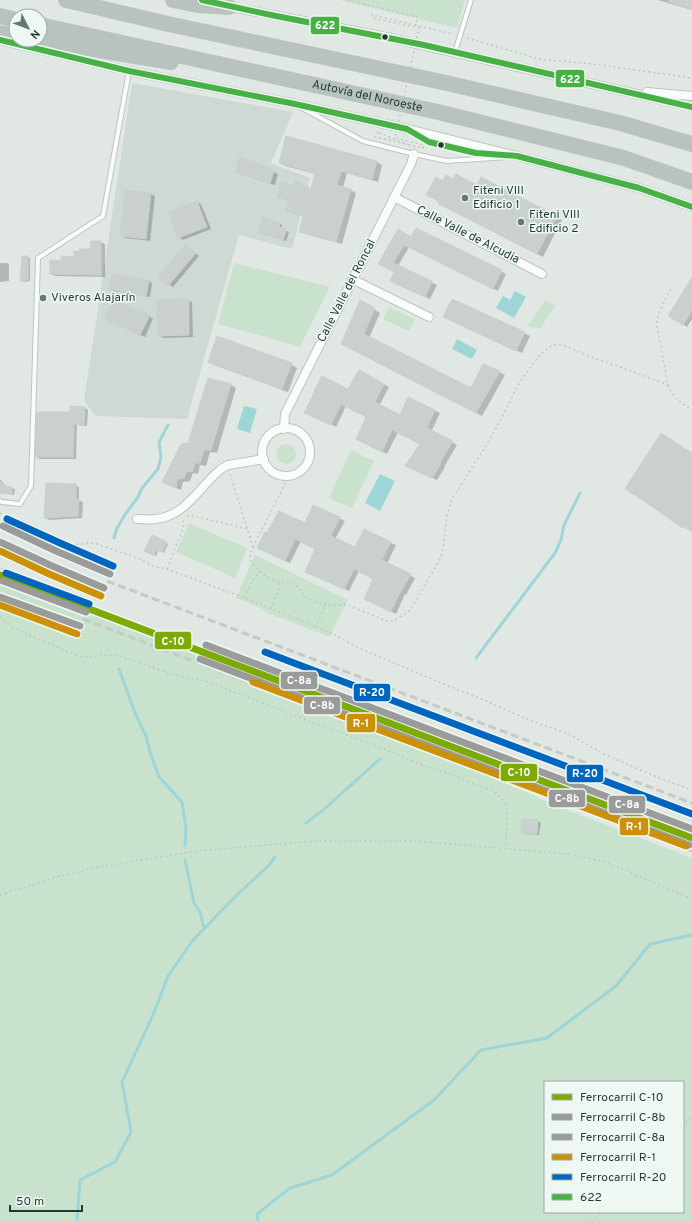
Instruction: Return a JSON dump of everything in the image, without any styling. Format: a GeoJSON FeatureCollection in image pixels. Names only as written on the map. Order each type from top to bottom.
{"type":"FeatureCollection","features":[{"type":"Feature","properties":{"kind":"highway"},"geometry":{"type":"LineString","coordinates":[[66,0],[184,27],[442,82],[620,123],[692,144]]}},
{"type":"Feature","properties":{"kind":"highway"},"geometry":{"type":"LineString","coordinates":[[173,0],[197,5],[229,7]]}},
{"type":"Feature","properties":{"kind":"highway","name":"Autovía del Noroeste"},"geometry":{"type":"LineString","coordinates":[[48,27],[438,112],[624,158],[692,182]]}},
{"type":"Feature","properties":{"kind":"highway"},"geometry":{"type":"LineString","coordinates":[[48,42],[140,58],[292,80]]}},
{"type":"Feature","properties":{"kind":"street"},"geometry":{"type":"LineString","coordinates":[[202,0],[229,7],[386,37],[692,107]]}},
{"type":"Feature","properties":{"kind":"street"},"geometry":{"type":"LineString","coordinates":[[0,40],[129,71],[295,104],[407,129],[639,188],[692,207]]}},
{"type":"Feature","properties":{"kind":"street"},"geometry":{"type":"LineString","coordinates":[[619,90],[692,96]]}},
{"type":"Feature","properties":{"kind":"street","name":"Calle Valle del Roncal"},"geometry":{"type":"LineString","coordinates":[[284,429],[285,414],[411,164],[414,154]]}},
{"type":"Feature","properties":{"kind":"street","name":"Calle Valle de Alcudia"},"geometry":{"type":"LineString","coordinates":[[394,197],[542,274]]}},
{"type":"Feature","properties":{"kind":"street"},"geometry":{"type":"LineString","coordinates":[[352,279],[429,317]]}},
{"type":"Feature","properties":{"kind":"street"},"geometry":{"type":"LineString","coordinates":[[284,429],[298,431],[303,435],[310,448],[307,464],[296,474],[288,476],[273,472],[267,466],[263,452],[267,439],[278,430],[284,429]]}},
{"type":"Feature","properties":{"kind":"street"},"geometry":{"type":"LineString","coordinates":[[136,519],[156,519],[177,512],[183,508],[215,474],[228,465],[264,459]]}},
{"type":"Feature","properties":{"kind":"lane"},"geometry":{"type":"LineString","coordinates":[[455,53],[471,0]]}},
{"type":"Feature","properties":{"kind":"lane"},"geometry":{"type":"LineString","coordinates":[[0,501],[20,504],[31,486],[38,258],[103,216],[129,71]]}},
{"type":"Feature","properties":{"kind":"lane"},"geometry":{"type":"LineString","coordinates":[[295,104],[364,141],[414,154],[447,161],[517,156]]}},
{"type":"Feature","properties":{"kind":"path"},"geometry":{"type":"LineString","coordinates":[[348,0],[418,17],[415,24]]}},
{"type":"Feature","properties":{"kind":"path"},"geometry":{"type":"LineString","coordinates":[[378,132],[376,137],[423,148],[424,145],[395,138],[419,28],[372,18],[372,15],[415,24],[539,59],[593,64],[692,78]]}},
{"type":"Feature","properties":{"kind":"path"},"geometry":{"type":"LineString","coordinates":[[671,289],[656,320],[670,392],[680,402],[692,410]]}},
{"type":"Feature","properties":{"kind":"path"},"geometry":{"type":"LineString","coordinates":[[280,475],[284,484],[253,547],[250,555],[251,562],[270,578],[279,582],[293,583],[300,588],[310,600],[326,605],[348,605],[386,620],[393,621],[408,612],[440,559],[443,552],[446,523],[452,499],[492,436],[521,380],[539,356],[549,347],[557,344],[562,345],[668,386]]}},
{"type":"Feature","properties":{"kind":"path"},"geometry":{"type":"LineString","coordinates":[[228,465],[253,547]]}},
{"type":"Feature","properties":{"kind":"path"},"geometry":{"type":"LineString","coordinates":[[0,513],[32,534],[48,542],[69,545],[92,543],[138,558],[156,567],[245,598],[331,633],[359,648],[524,718],[569,734],[602,753],[659,778],[692,790]]}},
{"type":"Feature","properties":{"kind":"path"},"geometry":{"type":"LineString","coordinates":[[167,570],[183,528],[184,521],[182,518],[190,515],[247,529]]}},
{"type":"Feature","properties":{"kind":"path"},"geometry":{"type":"LineString","coordinates":[[245,598],[249,586],[260,571]]}},
{"type":"Feature","properties":{"kind":"path"},"geometry":{"type":"LineString","coordinates":[[271,609],[278,591],[279,582]]}},
{"type":"Feature","properties":{"kind":"path"},"geometry":{"type":"LineString","coordinates":[[315,627],[326,605]]}},
{"type":"Feature","properties":{"kind":"path"},"geometry":{"type":"LineString","coordinates":[[0,617],[15,629],[81,657],[114,655],[133,660],[170,674],[206,681],[422,765],[493,790],[504,801],[507,808],[506,848]]}},
{"type":"Feature","properties":{"kind":"path"},"geometry":{"type":"LineString","coordinates":[[0,895],[49,878],[99,867],[197,851],[315,841],[414,841],[568,854],[603,861],[692,899]]}},
{"type":"Feature","properties":{"kind":"path"},"geometry":{"type":"LineString","coordinates":[[684,1126],[692,1117]]}},
{"type":"Feature","properties":{"kind":"path"},"geometry":{"type":"LineString","coordinates":[[591,1221],[603,1213]]}},
{"type":"Feature","properties":{"kind":"shaded area"},"geometry":{"type":"Polygon","coordinates":[[[132,83],[293,112],[271,163],[310,178],[292,249],[239,235],[187,419],[96,416],[84,401],[132,83]]]}},
{"type":"Feature","properties":{"kind":"green space"},"geometry":{"type":"Polygon","coordinates":[[[339,0],[465,0],[457,28],[339,0]]]}},
{"type":"Feature","properties":{"kind":"green space"},"geometry":{"type":"Polygon","coordinates":[[[234,263],[330,287],[300,347],[218,324],[234,263]]]}},
{"type":"Feature","properties":{"kind":"green space"},"geometry":{"type":"Polygon","coordinates":[[[545,300],[555,306],[540,329],[528,326],[545,300]]]}},
{"type":"Feature","properties":{"kind":"green space"},"geometry":{"type":"Polygon","coordinates":[[[389,307],[415,319],[409,331],[383,319],[389,307]]]}},
{"type":"Feature","properties":{"kind":"green space"},"geometry":{"type":"Polygon","coordinates":[[[282,444],[290,444],[296,450],[296,458],[290,464],[282,464],[276,458],[276,450],[282,444]]]}},
{"type":"Feature","properties":{"kind":"green space"},"geometry":{"type":"Polygon","coordinates":[[[351,450],[374,461],[352,508],[329,498],[351,450]]]}},
{"type":"Feature","properties":{"kind":"green space"},"geometry":{"type":"Polygon","coordinates":[[[189,523],[247,548],[235,578],[176,552],[189,523]]]}},
{"type":"Feature","properties":{"kind":"green space"},"geometry":{"type":"Polygon","coordinates":[[[255,555],[348,600],[330,637],[270,614],[236,598],[255,555]]]}},
{"type":"Feature","properties":{"kind":"green space"},"geometry":{"type":"Polygon","coordinates":[[[0,567],[560,807],[692,858],[692,1221],[0,1221],[0,567]]]}},
{"type":"Feature","properties":{"kind":"water"},"geometry":{"type":"Polygon","coordinates":[[[515,291],[526,297],[514,318],[496,308],[503,296],[510,300],[515,291]]]}},
{"type":"Feature","properties":{"kind":"water"},"geometry":{"type":"Polygon","coordinates":[[[457,339],[477,350],[472,359],[452,349],[457,339]]]}},
{"type":"Feature","properties":{"kind":"water"},"geometry":{"type":"Polygon","coordinates":[[[244,406],[257,409],[250,433],[237,429],[244,406]]]}},
{"type":"Feature","properties":{"kind":"water"},"geometry":{"type":"Polygon","coordinates":[[[380,474],[395,481],[380,511],[365,503],[380,474]]]}},
{"type":"Feature","properties":{"kind":"building"},"geometry":{"type":"Polygon","coordinates":[[[669,0],[692,0],[692,9],[669,2],[669,0]]]}},
{"type":"Feature","properties":{"kind":"building"},"geometry":{"type":"Polygon","coordinates":[[[286,136],[377,161],[372,179],[341,171],[337,185],[351,189],[336,242],[299,232],[303,215],[285,211],[290,201],[277,197],[281,182],[293,186],[295,181],[311,189],[315,173],[279,163],[286,136]]]}},
{"type":"Feature","properties":{"kind":"building"},"geometry":{"type":"Polygon","coordinates":[[[239,158],[260,164],[274,171],[270,183],[235,172],[239,158]]]}},
{"type":"Feature","properties":{"kind":"building"},"geometry":{"type":"Polygon","coordinates":[[[456,174],[477,185],[481,177],[557,216],[537,254],[439,204],[438,201],[426,195],[436,177],[443,181],[446,175],[453,179],[456,174]]]}},
{"type":"Feature","properties":{"kind":"building"},"geometry":{"type":"Polygon","coordinates":[[[125,190],[151,193],[146,239],[120,236],[125,190]]]}},
{"type":"Feature","properties":{"kind":"building"},"geometry":{"type":"Polygon","coordinates":[[[197,201],[207,227],[178,238],[168,212],[197,201]]]}},
{"type":"Feature","properties":{"kind":"building"},"geometry":{"type":"Polygon","coordinates":[[[263,217],[280,223],[279,227],[287,229],[283,240],[258,233],[263,217]]]}},
{"type":"Feature","properties":{"kind":"building"},"geometry":{"type":"Polygon","coordinates":[[[416,228],[502,270],[493,289],[404,245],[393,263],[432,281],[425,297],[390,281],[394,272],[378,264],[398,229],[411,237],[416,228]]]}},
{"type":"Feature","properties":{"kind":"building"},"geometry":{"type":"Polygon","coordinates":[[[91,241],[101,241],[101,275],[50,274],[50,260],[62,261],[61,256],[74,257],[74,251],[80,252],[79,249],[90,249],[91,241]]]}},
{"type":"Feature","properties":{"kind":"building"},"geometry":{"type":"Polygon","coordinates":[[[186,244],[196,253],[168,286],[158,277],[186,244]]]}},
{"type":"Feature","properties":{"kind":"building"},"geometry":{"type":"Polygon","coordinates":[[[22,256],[28,256],[28,280],[20,281],[22,256]]]}},
{"type":"Feature","properties":{"kind":"building"},"geometry":{"type":"Polygon","coordinates":[[[112,274],[149,280],[146,296],[109,289],[112,274]]]}},
{"type":"Feature","properties":{"kind":"building"},"geometry":{"type":"Polygon","coordinates":[[[692,277],[692,310],[683,325],[668,316],[692,277]]]}},
{"type":"Feature","properties":{"kind":"building"},"geometry":{"type":"Polygon","coordinates":[[[113,299],[150,315],[140,335],[104,319],[113,299]]]}},
{"type":"Feature","properties":{"kind":"building"},"geometry":{"type":"Polygon","coordinates":[[[189,299],[189,335],[158,336],[157,300],[189,299]]]}},
{"type":"Feature","properties":{"kind":"building"},"geometry":{"type":"Polygon","coordinates":[[[452,299],[525,332],[516,351],[443,317],[452,299]]]}},
{"type":"Feature","properties":{"kind":"building"},"geometry":{"type":"Polygon","coordinates":[[[360,300],[375,308],[364,334],[471,388],[483,364],[500,371],[476,413],[341,344],[360,300]]]}},
{"type":"Feature","properties":{"kind":"building"},"geometry":{"type":"Polygon","coordinates":[[[217,336],[292,363],[282,389],[208,362],[217,336]]]}},
{"type":"Feature","properties":{"kind":"building"},"geometry":{"type":"Polygon","coordinates":[[[359,370],[384,384],[375,402],[400,415],[408,397],[435,410],[427,428],[453,441],[432,478],[405,466],[420,444],[392,430],[382,452],[356,439],[366,417],[341,404],[331,425],[304,413],[322,376],[348,389],[359,370]]]}},
{"type":"Feature","properties":{"kind":"building"},"geometry":{"type":"Polygon","coordinates":[[[208,378],[231,384],[211,450],[204,450],[200,463],[195,463],[192,472],[187,471],[184,478],[177,479],[176,488],[162,482],[181,444],[188,443],[208,378]]]}},
{"type":"Feature","properties":{"kind":"building"},"geometry":{"type":"Polygon","coordinates":[[[70,406],[85,407],[84,425],[74,424],[73,457],[35,457],[37,412],[70,412],[70,406]]]}},
{"type":"Feature","properties":{"kind":"building"},"geometry":{"type":"Polygon","coordinates":[[[661,433],[692,453],[692,532],[683,526],[682,528],[625,489],[661,433]]]}},
{"type":"Feature","properties":{"kind":"building"},"geometry":{"type":"Polygon","coordinates":[[[0,482],[12,487],[12,494],[3,493],[0,491],[0,482]]]}},
{"type":"Feature","properties":{"kind":"building"},"geometry":{"type":"Polygon","coordinates":[[[46,483],[76,484],[76,499],[79,499],[78,516],[44,518],[46,483]]]}},
{"type":"Feature","properties":{"kind":"building"},"geometry":{"type":"Polygon","coordinates":[[[313,505],[340,517],[331,536],[355,547],[364,529],[391,542],[382,560],[411,574],[400,592],[391,612],[364,599],[373,579],[354,569],[344,589],[305,572],[315,549],[295,539],[285,561],[257,548],[265,532],[267,533],[279,511],[305,523],[313,505]]]}},
{"type":"Feature","properties":{"kind":"building"},"geometry":{"type":"Polygon","coordinates":[[[152,535],[167,542],[162,552],[156,550],[154,556],[144,551],[152,535]]]}},
{"type":"Feature","properties":{"kind":"building"},"geometry":{"type":"Polygon","coordinates":[[[522,819],[538,820],[537,834],[521,833],[522,819]]]}},
{"type":"Feature","properties":{"kind":"waterway"},"geometry":{"type":"LineString","coordinates":[[114,538],[117,528],[124,516],[138,497],[142,488],[158,469],[161,457],[159,442],[168,425]]}},
{"type":"Feature","properties":{"kind":"waterway"},"geometry":{"type":"LineString","coordinates":[[476,658],[555,553],[561,540],[564,525],[580,493]]}},
{"type":"Feature","properties":{"kind":"waterway"},"geometry":{"type":"LineString","coordinates":[[119,669],[135,713],[146,736],[159,777],[182,802],[186,827],[185,846]]}},
{"type":"Feature","properties":{"kind":"waterway"},"geometry":{"type":"LineString","coordinates":[[306,823],[323,810],[380,759]]}},
{"type":"Feature","properties":{"kind":"waterway"},"geometry":{"type":"LineString","coordinates":[[77,1221],[80,1180],[115,1162],[131,1132],[122,1082],[153,1015],[168,976],[193,940],[269,865],[275,857]]}},
{"type":"Feature","properties":{"kind":"waterway"},"geometry":{"type":"LineString","coordinates":[[185,860],[194,903],[200,912],[204,928]]}},
{"type":"Feature","properties":{"kind":"waterway"},"geometry":{"type":"LineString","coordinates":[[258,1221],[257,1214],[290,1188],[332,1175],[434,1100],[481,1050],[547,1038],[616,986],[650,944],[692,935]]}},
{"type":"Feature","properties":{"kind":"railway"},"geometry":{"type":"LineString","coordinates":[[107,581],[692,803]]}},
{"type":"Feature","properties":{"kind":"railway"},"geometry":{"type":"LineString","coordinates":[[83,619],[692,851]]}},
{"type":"Feature","properties":{"kind":"rail line","name":"R-20"},"geometry":{"type":"LineString","coordinates":[[7,519],[113,566]]}},
{"type":"Feature","properties":{"kind":"rail line","name":"C-8a"},"geometry":{"type":"LineString","coordinates":[[3,526],[110,574]]}},
{"type":"Feature","properties":{"kind":"rail line","name":"C-8b"},"geometry":{"type":"LineString","coordinates":[[0,542],[104,588]]}},
{"type":"Feature","properties":{"kind":"rail line","name":"R-1"},"geometry":{"type":"LineString","coordinates":[[0,551],[101,596]]}},
{"type":"Feature","properties":{"kind":"rail line","name":"R-20"},"geometry":{"type":"LineString","coordinates":[[6,573],[89,604]]}},
{"type":"Feature","properties":{"kind":"rail line","name":"C-10"},"geometry":{"type":"LineString","coordinates":[[0,575],[692,838]]}},
{"type":"Feature","properties":{"kind":"rail line","name":"C-8a"},"geometry":{"type":"LineString","coordinates":[[3,581],[86,612]]}},
{"type":"Feature","properties":{"kind":"rail line","name":"C-8b"},"geometry":{"type":"LineString","coordinates":[[0,597],[80,626]]}},
{"type":"Feature","properties":{"kind":"rail line","name":"R-1"},"geometry":{"type":"LineString","coordinates":[[0,605],[77,634]]}},
{"type":"Feature","properties":{"kind":"rail line","name":"C-8a"},"geometry":{"type":"LineString","coordinates":[[206,645],[692,829]]}},
{"type":"Feature","properties":{"kind":"rail line","name":"R-20"},"geometry":{"type":"LineString","coordinates":[[265,652],[692,814]]}},
{"type":"Feature","properties":{"kind":"rail line","name":"C-8b"},"geometry":{"type":"LineString","coordinates":[[200,659],[689,845]]}},
{"type":"Feature","properties":{"kind":"rail line","name":"R-1"},"geometry":{"type":"LineString","coordinates":[[253,682],[686,846]]}},
{"type":"Feature","properties":{"kind":"transit line","name":"622"},"geometry":{"type":"LineString","coordinates":[[202,0],[424,45],[692,107]]}},
{"type":"Feature","properties":{"kind":"transit line","name":"622"},"geometry":{"type":"LineString","coordinates":[[0,40],[129,71],[295,104],[407,129],[429,142],[476,153],[517,156],[639,188],[692,207]]}},
{"type":"Feature","properties":{"kind":"place","name":"Fiteni VIII Edificio 1"},"geometry":{"type":"Point","coordinates":[465,198]}},
{"type":"Feature","properties":{"kind":"place","name":"Fiteni VIII Edificio 2"},"geometry":{"type":"Point","coordinates":[521,222]}},
{"type":"Feature","properties":{"kind":"place","name":"Viveros Alajarín"},"geometry":{"type":"Point","coordinates":[43,298]}}]}
